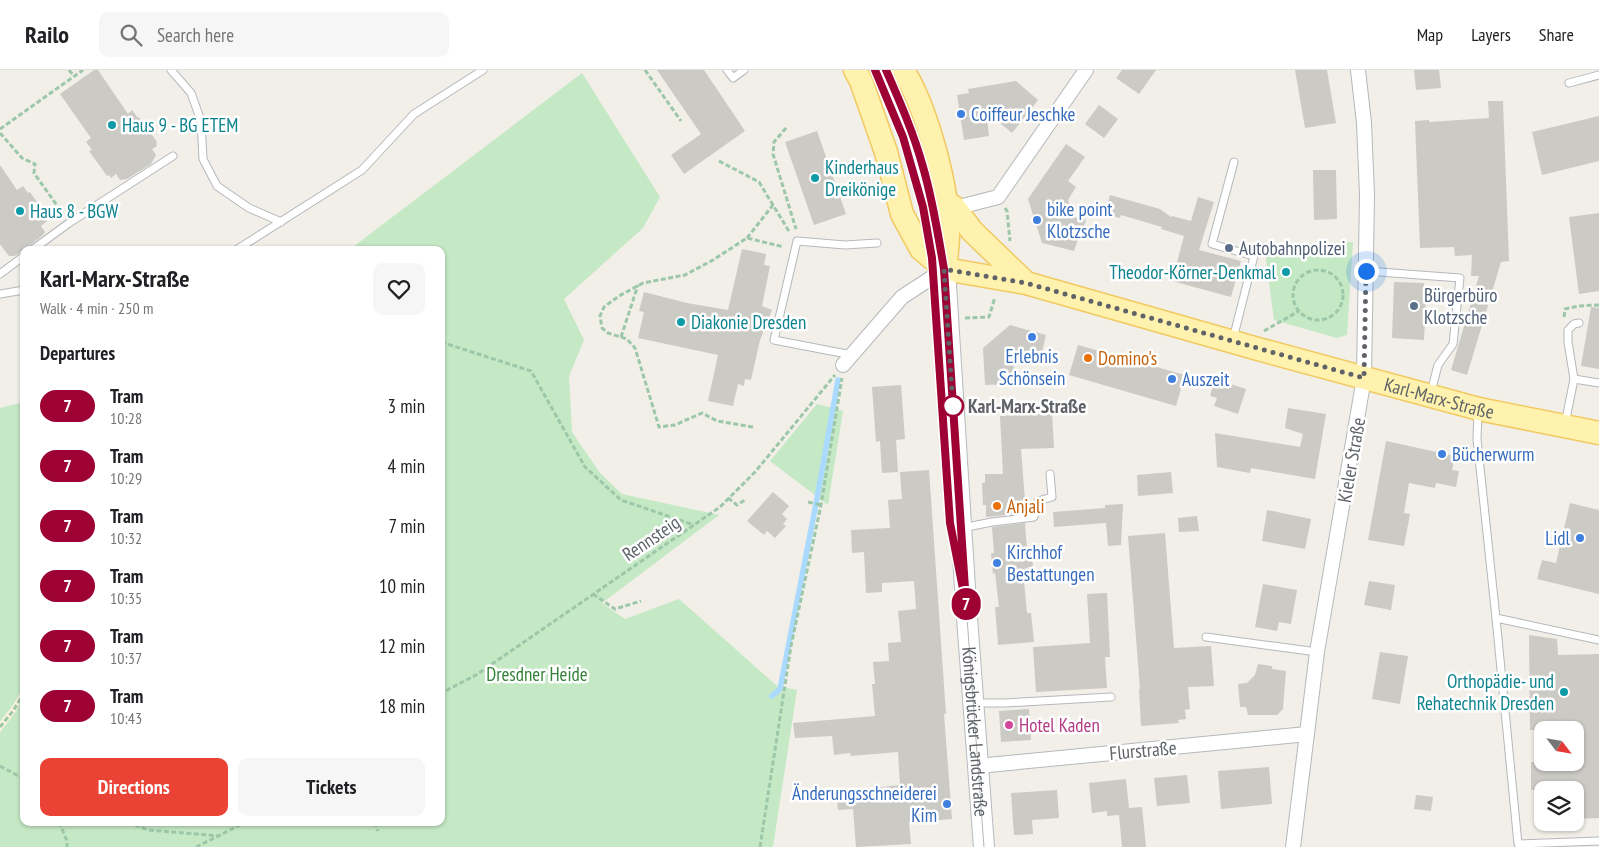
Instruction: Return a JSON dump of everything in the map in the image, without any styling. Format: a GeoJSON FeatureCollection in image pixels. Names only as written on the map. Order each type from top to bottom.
{"type":"FeatureCollection","features":[{"type":"Feature","properties":{"kind":"main road"},"geometry":{"type":"LineString","coordinates":[[855,70],[861,81],[886,152],[902,214],[922,249],[944,269]]}},
{"type":"Feature","properties":{"kind":"main road"},"geometry":{"type":"LineString","coordinates":[[903,70],[923,112],[951,205],[944,269]]}},
{"type":"Feature","properties":{"kind":"main road","name":"Karl-Marx-Straße"},"geometry":{"type":"LineString","coordinates":[[951,205],[972,231],[1026,283]]}},
{"type":"Feature","properties":{"kind":"main road","name":"Karl-Marx-Straße"},"geometry":{"type":"LineString","coordinates":[[944,269],[1026,283],[1232,342],[1479,409],[1599,434]]}},
{"type":"Feature","properties":{"kind":"main road","name":"Königsbrücker Landstraße"},"geometry":{"type":"LineString","coordinates":[[944,269],[984,847]]}},
{"type":"Feature","properties":{"kind":"street"},"geometry":{"type":"LineString","coordinates":[[951,205],[998,197],[1086,70]]}},
{"type":"Feature","properties":{"kind":"street","name":"Kieler Straße"},"geometry":{"type":"LineString","coordinates":[[1293,847],[1318,652],[1364,378],[1366,194],[1364,123],[1358,70]]}},
{"type":"Feature","properties":{"kind":"street"},"geometry":{"type":"LineString","coordinates":[[846,366],[902,297],[944,269]]}},
{"type":"Feature","properties":{"kind":"street","name":"Flurstraße"},"geometry":{"type":"LineString","coordinates":[[978,766],[1307,734]]}},
{"type":"Feature","properties":{"kind":"lane"},"geometry":{"type":"LineString","coordinates":[[170,70],[191,93],[201,122],[203,159],[217,186],[249,208],[282,222]]}},
{"type":"Feature","properties":{"kind":"lane"},"geometry":{"type":"LineString","coordinates":[[243,246],[362,170],[414,114],[483,70]]}},
{"type":"Feature","properties":{"kind":"lane"},"geometry":{"type":"LineString","coordinates":[[727,70],[733,78],[744,70]]}},
{"type":"Feature","properties":{"kind":"lane"},"geometry":{"type":"LineString","coordinates":[[881,70],[915,155],[928,206],[936,254],[944,269]]}},
{"type":"Feature","properties":{"kind":"lane"},"geometry":{"type":"LineString","coordinates":[[1568,82],[1599,75]]}},
{"type":"Feature","properties":{"kind":"lane"},"geometry":{"type":"LineString","coordinates":[[915,155],[951,205]]}},
{"type":"Feature","properties":{"kind":"lane"},"geometry":{"type":"LineString","coordinates":[[37,246],[69,223],[173,156]]}},
{"type":"Feature","properties":{"kind":"lane"},"geometry":{"type":"LineString","coordinates":[[1232,342],[1254,256],[1212,244],[1234,162]]}},
{"type":"Feature","properties":{"kind":"lane"},"geometry":{"type":"LineString","coordinates":[[846,366],[774,340],[797,244],[845,245],[877,243]]}},
{"type":"Feature","properties":{"kind":"lane"},"geometry":{"type":"LineString","coordinates":[[0,274],[20,259]]}},
{"type":"Feature","properties":{"kind":"lane"},"geometry":{"type":"LineString","coordinates":[[1366,271],[1460,278],[1454,344],[1438,365],[1430,395]]}},
{"type":"Feature","properties":{"kind":"lane"},"geometry":{"type":"LineString","coordinates":[[0,294],[20,291]]}},
{"type":"Feature","properties":{"kind":"lane"},"geometry":{"type":"LineString","coordinates":[[1564,427],[1574,379],[1568,330],[1579,322]]}},
{"type":"Feature","properties":{"kind":"lane"},"geometry":{"type":"LineString","coordinates":[[1574,379],[1599,383]]}},
{"type":"Feature","properties":{"kind":"lane"},"geometry":{"type":"LineString","coordinates":[[1479,409],[1477,439],[1518,844],[1599,841]]}},
{"type":"Feature","properties":{"kind":"lane"},"geometry":{"type":"LineString","coordinates":[[961,528],[1034,517],[1038,501],[1052,497],[1050,474]]}},
{"type":"Feature","properties":{"kind":"lane"},"geometry":{"type":"LineString","coordinates":[[1496,618],[1599,640]]}},
{"type":"Feature","properties":{"kind":"lane"},"geometry":{"type":"LineString","coordinates":[[1206,637],[1318,652]]}},
{"type":"Feature","properties":{"kind":"lane"},"geometry":{"type":"LineString","coordinates":[[974,703],[1111,697]]}},
{"type":"Feature","properties":{"kind":"path"},"geometry":{"type":"LineString","coordinates":[[70,70],[74,76]]}},
{"type":"Feature","properties":{"kind":"path"},"geometry":{"type":"LineString","coordinates":[[0,129],[83,70]]}},
{"type":"Feature","properties":{"kind":"path"},"geometry":{"type":"LineString","coordinates":[[645,70],[681,121]]}},
{"type":"Feature","properties":{"kind":"path"},"geometry":{"type":"LineString","coordinates":[[786,128],[774,142],[773,154],[797,244]]}},
{"type":"Feature","properties":{"kind":"path"},"geometry":{"type":"LineString","coordinates":[[0,133],[22,158],[35,164],[34,173],[54,201]]}},
{"type":"Feature","properties":{"kind":"path"},"geometry":{"type":"LineString","coordinates":[[720,161],[760,182],[797,244]]}},
{"type":"Feature","properties":{"kind":"path"},"geometry":{"type":"LineString","coordinates":[[753,427],[717,421],[702,413],[675,425],[659,428],[635,348],[627,339],[608,333],[602,328],[600,316],[604,307],[638,285],[686,275],[747,238],[773,205]]}},
{"type":"Feature","properties":{"kind":"path"},"geometry":{"type":"LineString","coordinates":[[747,238],[797,244]]}},
{"type":"Feature","properties":{"kind":"path"},"geometry":{"type":"LineString","coordinates":[[1313,270],[1322,270],[1336,278],[1341,285],[1343,293],[1342,302],[1334,314],[1327,318],[1312,319],[1299,311],[1293,295],[1294,287],[1299,279],[1313,270]]}},
{"type":"Feature","properties":{"kind":"path"},"geometry":{"type":"LineString","coordinates":[[621,337],[638,285]]}},
{"type":"Feature","properties":{"kind":"path"},"geometry":{"type":"LineString","coordinates":[[948,318],[989,316],[997,290]]}},
{"type":"Feature","properties":{"kind":"path"},"geometry":{"type":"LineString","coordinates":[[1580,306],[1599,305]]}},
{"type":"Feature","properties":{"kind":"path"},"geometry":{"type":"LineString","coordinates":[[1269,328],[1299,311]]}},
{"type":"Feature","properties":{"kind":"path"},"geometry":{"type":"LineString","coordinates":[[445,343],[531,372],[585,467],[621,500],[694,525]]}},
{"type":"Feature","properties":{"kind":"path"},"geometry":{"type":"LineString","coordinates":[[760,847],[791,646],[846,366]]}},
{"type":"Feature","properties":{"kind":"path","name":"Rennsteig"},"geometry":{"type":"LineString","coordinates":[[445,692],[476,675],[720,507],[755,472],[846,366]]}},
{"type":"Feature","properties":{"kind":"path"},"geometry":{"type":"LineString","coordinates":[[728,498],[737,505],[745,500]]}},
{"type":"Feature","properties":{"kind":"path"},"geometry":{"type":"LineString","coordinates":[[808,502],[818,504]]}},
{"type":"Feature","properties":{"kind":"path"},"geometry":{"type":"LineString","coordinates":[[593,594],[615,609],[641,601]]}},
{"type":"Feature","properties":{"kind":"path"},"geometry":{"type":"LineString","coordinates":[[0,727],[20,700]]}},
{"type":"Feature","properties":{"kind":"path"},"geometry":{"type":"LineString","coordinates":[[0,766],[20,777]]}},
{"type":"Feature","properties":{"kind":"path"},"geometry":{"type":"LineString","coordinates":[[61,826],[67,840],[67,847]]}},
{"type":"Feature","properties":{"kind":"path"},"geometry":{"type":"LineString","coordinates":[[138,826],[148,830],[220,836]]}},
{"type":"Feature","properties":{"kind":"path"},"geometry":{"type":"LineString","coordinates":[[196,847],[239,826]]}},
{"type":"Feature","properties":{"kind":"path"},"geometry":{"type":"LineString","coordinates":[[376,826],[378,831]]}},
{"type":"Feature","properties":{"kind":"green space","name":"Dresdner Heide"},"geometry":{"type":"Polygon","coordinates":[[[582,73],[660,197],[643,228],[564,299],[584,340],[569,376],[572,432],[600,473],[622,494],[719,515],[602,603],[625,619],[679,599],[777,686],[797,690],[773,847],[0,847],[0,732],[15,713],[20,703],[20,826],[445,826],[445,246],[354,246],[582,73]]]}},
{"type":"Feature","properties":{"kind":"green space"},"geometry":{"type":"Polygon","coordinates":[[[1353,242],[1347,335],[1337,338],[1274,320],[1264,245],[1353,242]]]}},
{"type":"Feature","properties":{"kind":"green space"},"geometry":{"type":"Polygon","coordinates":[[[20,403],[20,693],[0,722],[0,408],[20,403]]]}},
{"type":"Feature","properties":{"kind":"green space"},"geometry":{"type":"Polygon","coordinates":[[[817,404],[843,411],[828,505],[770,461],[817,404]]]}},
{"type":"Feature","properties":{"kind":"sand"},"geometry":{"type":"Polygon","coordinates":[[[20,693],[19,705],[0,732],[0,722],[20,693]]]}},
{"type":"Feature","properties":{"kind":"building","name":"Haus 9 - BG ETEM"},"geometry":{"type":"Polygon","coordinates":[[[94,70],[98,70],[128,114],[132,110],[157,142],[157,146],[152,149],[156,155],[151,164],[127,179],[120,180],[116,174],[111,178],[109,175],[107,176],[89,151],[92,150],[86,142],[91,138],[60,94],[94,70]]]}},
{"type":"Feature","properties":{"kind":"building"},"geometry":{"type":"Polygon","coordinates":[[[657,70],[704,70],[745,131],[684,174],[671,155],[701,134],[657,70]]]}},
{"type":"Feature","properties":{"kind":"building"},"geometry":{"type":"Polygon","coordinates":[[[1122,70],[1156,70],[1139,94],[1116,78],[1122,70]]]}},
{"type":"Feature","properties":{"kind":"building"},"geometry":{"type":"Polygon","coordinates":[[[1295,70],[1327,70],[1336,123],[1305,128],[1295,70]]]}},
{"type":"Feature","properties":{"kind":"building"},"geometry":{"type":"Polygon","coordinates":[[[1414,70],[1439,70],[1441,88],[1416,90],[1414,70]]]}},
{"type":"Feature","properties":{"kind":"building"},"geometry":{"type":"Polygon","coordinates":[[[1016,81],[1038,100],[1012,133],[986,111],[989,136],[964,140],[957,95],[969,93],[968,89],[1016,81]]]}},
{"type":"Feature","properties":{"kind":"building"},"geometry":{"type":"Polygon","coordinates":[[[1488,101],[1503,101],[1509,261],[1501,262],[1467,375],[1451,370],[1479,276],[1471,276],[1472,255],[1455,256],[1454,247],[1420,248],[1415,121],[1429,120],[1429,122],[1489,118],[1488,101]]]}},
{"type":"Feature","properties":{"kind":"building"},"geometry":{"type":"Polygon","coordinates":[[[1099,105],[1118,119],[1104,138],[1085,124],[1099,105]]]}},
{"type":"Feature","properties":{"kind":"building"},"geometry":{"type":"Polygon","coordinates":[[[1599,116],[1599,161],[1542,175],[1532,132],[1599,116]]]}},
{"type":"Feature","properties":{"kind":"building","name":"Kinderhaus Dreikönige"},"geometry":{"type":"Polygon","coordinates":[[[817,131],[846,214],[814,225],[785,142],[817,131]]]}},
{"type":"Feature","properties":{"kind":"building"},"geometry":{"type":"Polygon","coordinates":[[[1066,144],[1085,157],[1068,181],[1076,187],[1068,200],[1073,217],[1086,220],[1074,251],[1042,243],[1028,199],[1066,144]]]}},
{"type":"Feature","properties":{"kind":"building","name":"Haus 8 - BGW"},"geometry":{"type":"Polygon","coordinates":[[[0,165],[17,190],[23,186],[28,193],[30,192],[48,218],[41,226],[45,232],[43,235],[29,246],[20,246],[20,253],[15,256],[9,256],[0,244],[0,165]]]}},
{"type":"Feature","properties":{"kind":"building"},"geometry":{"type":"Polygon","coordinates":[[[1313,170],[1336,170],[1337,219],[1314,220],[1313,170]]]}},
{"type":"Feature","properties":{"kind":"building"},"geometry":{"type":"Polygon","coordinates":[[[1110,195],[1160,209],[1171,217],[1191,221],[1198,197],[1214,202],[1199,250],[1241,261],[1231,297],[1172,281],[1184,236],[1161,229],[1162,227],[1121,215],[1120,218],[1105,214],[1110,195]]]}},
{"type":"Feature","properties":{"kind":"building"},"geometry":{"type":"Polygon","coordinates":[[[1599,213],[1599,291],[1579,294],[1569,217],[1599,213]]]}},
{"type":"Feature","properties":{"kind":"building","name":"Diakonie Dresden"},"geometry":{"type":"Polygon","coordinates":[[[742,249],[766,254],[764,265],[770,266],[762,306],[772,310],[760,340],[751,380],[745,379],[744,386],[738,384],[733,406],[708,401],[718,355],[638,338],[644,312],[639,311],[644,292],[687,303],[728,310],[742,249]]]}},
{"type":"Feature","properties":{"kind":"building","name":"Bürgerbüro Klotzsche"},"geometry":{"type":"Polygon","coordinates":[[[1394,282],[1424,283],[1424,299],[1426,299],[1424,340],[1392,338],[1394,282]]]}},
{"type":"Feature","properties":{"kind":"building"},"geometry":{"type":"Polygon","coordinates":[[[1591,307],[1599,308],[1599,369],[1581,366],[1591,307]]]}},
{"type":"Feature","properties":{"kind":"building"},"geometry":{"type":"Polygon","coordinates":[[[1010,325],[1046,335],[1039,364],[1013,357],[1015,384],[985,385],[983,348],[1010,325]]]}},
{"type":"Feature","properties":{"kind":"building"},"geometry":{"type":"Polygon","coordinates":[[[1078,345],[1185,375],[1176,406],[1069,375],[1078,345]]]}},
{"type":"Feature","properties":{"kind":"building"},"geometry":{"type":"Polygon","coordinates":[[[1215,379],[1246,389],[1238,414],[1214,406],[1217,398],[1210,396],[1215,379]]]}},
{"type":"Feature","properties":{"kind":"building"},"geometry":{"type":"Polygon","coordinates":[[[901,385],[905,439],[896,440],[898,472],[882,473],[880,441],[876,442],[872,387],[901,385]]]}},
{"type":"Feature","properties":{"kind":"building"},"geometry":{"type":"Polygon","coordinates":[[[1288,408],[1326,414],[1315,479],[1251,468],[1250,473],[1217,467],[1215,433],[1300,447],[1303,434],[1285,428],[1288,408]]]}},
{"type":"Feature","properties":{"kind":"building"},"geometry":{"type":"Polygon","coordinates":[[[1052,413],[1054,448],[1021,449],[1026,513],[986,517],[986,505],[983,505],[982,483],[985,483],[985,474],[1003,474],[1000,416],[1052,413]]]}},
{"type":"Feature","properties":{"kind":"building"},"geometry":{"type":"Polygon","coordinates":[[[1386,441],[1455,456],[1452,470],[1459,471],[1456,487],[1436,483],[1435,488],[1409,483],[1404,513],[1410,514],[1404,546],[1368,540],[1386,441]]]}},
{"type":"Feature","properties":{"kind":"building"},"geometry":{"type":"Polygon","coordinates":[[[929,470],[952,819],[909,822],[911,844],[856,847],[853,809],[838,810],[836,792],[900,785],[898,752],[851,756],[850,753],[834,755],[832,736],[795,738],[793,723],[875,716],[872,684],[875,684],[873,662],[889,661],[888,643],[901,642],[898,611],[916,609],[914,581],[882,583],[882,592],[866,593],[864,552],[852,553],[851,530],[890,528],[888,500],[902,499],[900,472],[929,470]]]}},
{"type":"Feature","properties":{"kind":"building"},"geometry":{"type":"Polygon","coordinates":[[[1171,472],[1173,493],[1138,496],[1137,475],[1171,472]]]}},
{"type":"Feature","properties":{"kind":"building"},"geometry":{"type":"Polygon","coordinates":[[[773,492],[789,506],[782,514],[787,519],[783,524],[786,526],[775,538],[767,531],[764,535],[747,521],[773,492]]]}},
{"type":"Feature","properties":{"kind":"building","name":"Lidl"},"geometry":{"type":"Polygon","coordinates":[[[1570,503],[1599,510],[1599,594],[1537,579],[1542,560],[1556,563],[1570,503]]]}},
{"type":"Feature","properties":{"kind":"building"},"geometry":{"type":"Polygon","coordinates":[[[1123,504],[1121,545],[1108,546],[1106,523],[1054,527],[1053,512],[1105,508],[1105,505],[1123,504]]]}},
{"type":"Feature","properties":{"kind":"building"},"geometry":{"type":"Polygon","coordinates":[[[1267,510],[1311,519],[1305,549],[1262,541],[1267,510]]]}},
{"type":"Feature","properties":{"kind":"building"},"geometry":{"type":"Polygon","coordinates":[[[1197,516],[1199,531],[1179,532],[1178,518],[1197,516]]]}},
{"type":"Feature","properties":{"kind":"building"},"geometry":{"type":"Polygon","coordinates":[[[1025,523],[1027,550],[1031,550],[1033,567],[1028,567],[1029,581],[1024,581],[1027,613],[1031,613],[1034,642],[998,645],[995,607],[999,607],[991,553],[994,553],[992,527],[1025,523]]]}},
{"type":"Feature","properties":{"kind":"building"},"geometry":{"type":"Polygon","coordinates":[[[1165,533],[1174,648],[1211,646],[1214,686],[1188,687],[1190,709],[1185,710],[1186,719],[1178,720],[1179,723],[1141,726],[1140,689],[1128,536],[1165,533]]]}},
{"type":"Feature","properties":{"kind":"building"},"geometry":{"type":"Polygon","coordinates":[[[1369,581],[1395,585],[1391,610],[1364,605],[1369,581]]]}},
{"type":"Feature","properties":{"kind":"building"},"geometry":{"type":"Polygon","coordinates":[[[1263,584],[1297,590],[1291,624],[1279,622],[1277,631],[1255,627],[1263,584]]]}},
{"type":"Feature","properties":{"kind":"building"},"geometry":{"type":"Polygon","coordinates":[[[1107,593],[1110,657],[1105,657],[1107,688],[1036,692],[1033,647],[1090,643],[1087,594],[1107,593]]]}},
{"type":"Feature","properties":{"kind":"building","name":"Orthopädie- und Rehatechnik Dresden"},"geometry":{"type":"Polygon","coordinates":[[[1529,635],[1557,639],[1558,655],[1599,654],[1599,818],[1584,819],[1584,781],[1534,781],[1534,790],[1531,790],[1531,762],[1534,762],[1534,771],[1584,771],[1584,721],[1534,721],[1534,730],[1530,730],[1529,635]]]}},
{"type":"Feature","properties":{"kind":"building"},"geometry":{"type":"Polygon","coordinates":[[[1380,652],[1408,656],[1400,704],[1372,699],[1380,652]]]}},
{"type":"Feature","properties":{"kind":"building"},"geometry":{"type":"Polygon","coordinates":[[[1258,664],[1286,671],[1283,709],[1277,715],[1248,715],[1246,707],[1240,707],[1238,684],[1247,683],[1255,675],[1258,664]]]}},
{"type":"Feature","properties":{"kind":"building"},"geometry":{"type":"Polygon","coordinates":[[[1029,709],[1031,740],[1001,742],[999,711],[1029,709]]]}},
{"type":"Feature","properties":{"kind":"building"},"geometry":{"type":"Polygon","coordinates":[[[1269,767],[1272,804],[1221,809],[1218,771],[1269,767]]]}},
{"type":"Feature","properties":{"kind":"building"},"geometry":{"type":"Polygon","coordinates":[[[1187,775],[1190,803],[1157,806],[1154,778],[1187,775]]]}},
{"type":"Feature","properties":{"kind":"building"},"geometry":{"type":"Polygon","coordinates":[[[1126,779],[1129,808],[1142,807],[1146,847],[1122,847],[1119,815],[1107,816],[1107,811],[1092,813],[1089,783],[1126,779]]]}},
{"type":"Feature","properties":{"kind":"building"},"geometry":{"type":"Polygon","coordinates":[[[1057,790],[1059,818],[1032,820],[1033,834],[1014,835],[1011,793],[1057,790]]]}},
{"type":"Feature","properties":{"kind":"building"},"geometry":{"type":"Polygon","coordinates":[[[1416,795],[1433,797],[1431,811],[1414,809],[1416,795]]]}},
{"type":"Feature","properties":{"kind":"waterway"},"geometry":{"type":"LineString","coordinates":[[772,696],[780,689],[838,380]]}},
{"type":"Feature","properties":{"kind":"tram line"},"geometry":{"type":"LineString","coordinates":[[875,70],[890,102],[910,156],[927,234],[936,311],[950,509],[958,567]]}},
{"type":"Feature","properties":{"kind":"tram line","name":"7"},"geometry":{"type":"LineString","coordinates":[[875,70],[903,137],[923,207],[932,258],[950,523],[966,604],[944,269],[936,217],[923,167],[907,118],[886,70]]}},
{"type":"Feature","properties":{"kind":"tram line"},"geometry":{"type":"LineString","coordinates":[[886,70],[906,118],[930,192],[945,269],[966,604],[984,847]]}},
{"type":"Feature","properties":{"kind":"place","name":"Coiffeur Jeschke"},"geometry":{"type":"Point","coordinates":[961,114]}},
{"type":"Feature","properties":{"kind":"place","name":"Haus 9 - BG ETEM"},"geometry":{"type":"Point","coordinates":[112,125]}},
{"type":"Feature","properties":{"kind":"place","name":"Kinderhaus Dreikönige"},"geometry":{"type":"Point","coordinates":[815,178]}},
{"type":"Feature","properties":{"kind":"place","name":"Haus 8 - BGW"},"geometry":{"type":"Point","coordinates":[20,211]}},
{"type":"Feature","properties":{"kind":"place","name":"bike point Klotzsche"},"geometry":{"type":"Point","coordinates":[1037,220]}},
{"type":"Feature","properties":{"kind":"place","name":"Autobahnpolizei"},"geometry":{"type":"Point","coordinates":[1229,248]}},
{"type":"Feature","properties":{"kind":"place","name":"Theodor-Körner-Denkmal"},"geometry":{"type":"Point","coordinates":[1286,272]}},
{"type":"Feature","properties":{"kind":"place","name":"Bürgerbüro Klotzsche"},"geometry":{"type":"Point","coordinates":[1414,306]}},
{"type":"Feature","properties":{"kind":"place","name":"Diakonie Dresden"},"geometry":{"type":"Point","coordinates":[681,322]}},
{"type":"Feature","properties":{"kind":"place","name":"Erlebnis Schönsein"},"geometry":{"type":"Point","coordinates":[1032,337]}},
{"type":"Feature","properties":{"kind":"place","name":"Domino's"},"geometry":{"type":"Point","coordinates":[1088,358]}},
{"type":"Feature","properties":{"kind":"place","name":"Auszeit"},"geometry":{"type":"Point","coordinates":[1172,379]}},
{"type":"Feature","properties":{"kind":"place","name":"Karl-Marx-Straße"},"geometry":{"type":"Point","coordinates":[953,406]}},
{"type":"Feature","properties":{"kind":"place","name":"Bücherwurm"},"geometry":{"type":"Point","coordinates":[1442,454]}},
{"type":"Feature","properties":{"kind":"place","name":"Anjali"},"geometry":{"type":"Point","coordinates":[997,506]}},
{"type":"Feature","properties":{"kind":"place","name":"Lidl"},"geometry":{"type":"Point","coordinates":[1580,538]}},
{"type":"Feature","properties":{"kind":"place","name":"Kirchhof Bestattungen"},"geometry":{"type":"Point","coordinates":[997,563]}},
{"type":"Feature","properties":{"kind":"place","name":"Orthopädie- und Rehatechnik Dresden"},"geometry":{"type":"Point","coordinates":[1564,692]}},
{"type":"Feature","properties":{"kind":"place","name":"Hotel Kaden"},"geometry":{"type":"Point","coordinates":[1009,725]}},
{"type":"Feature","properties":{"kind":"place","name":"Änderungsschneiderei Kim"},"geometry":{"type":"Point","coordinates":[947,804]}},
{"type":"Feature","properties":{"kind":"route"},"geometry":{"type":"LineString","coordinates":[[953,406],[944,269],[1026,283],[1364,378],[1366,271]]}}]}
